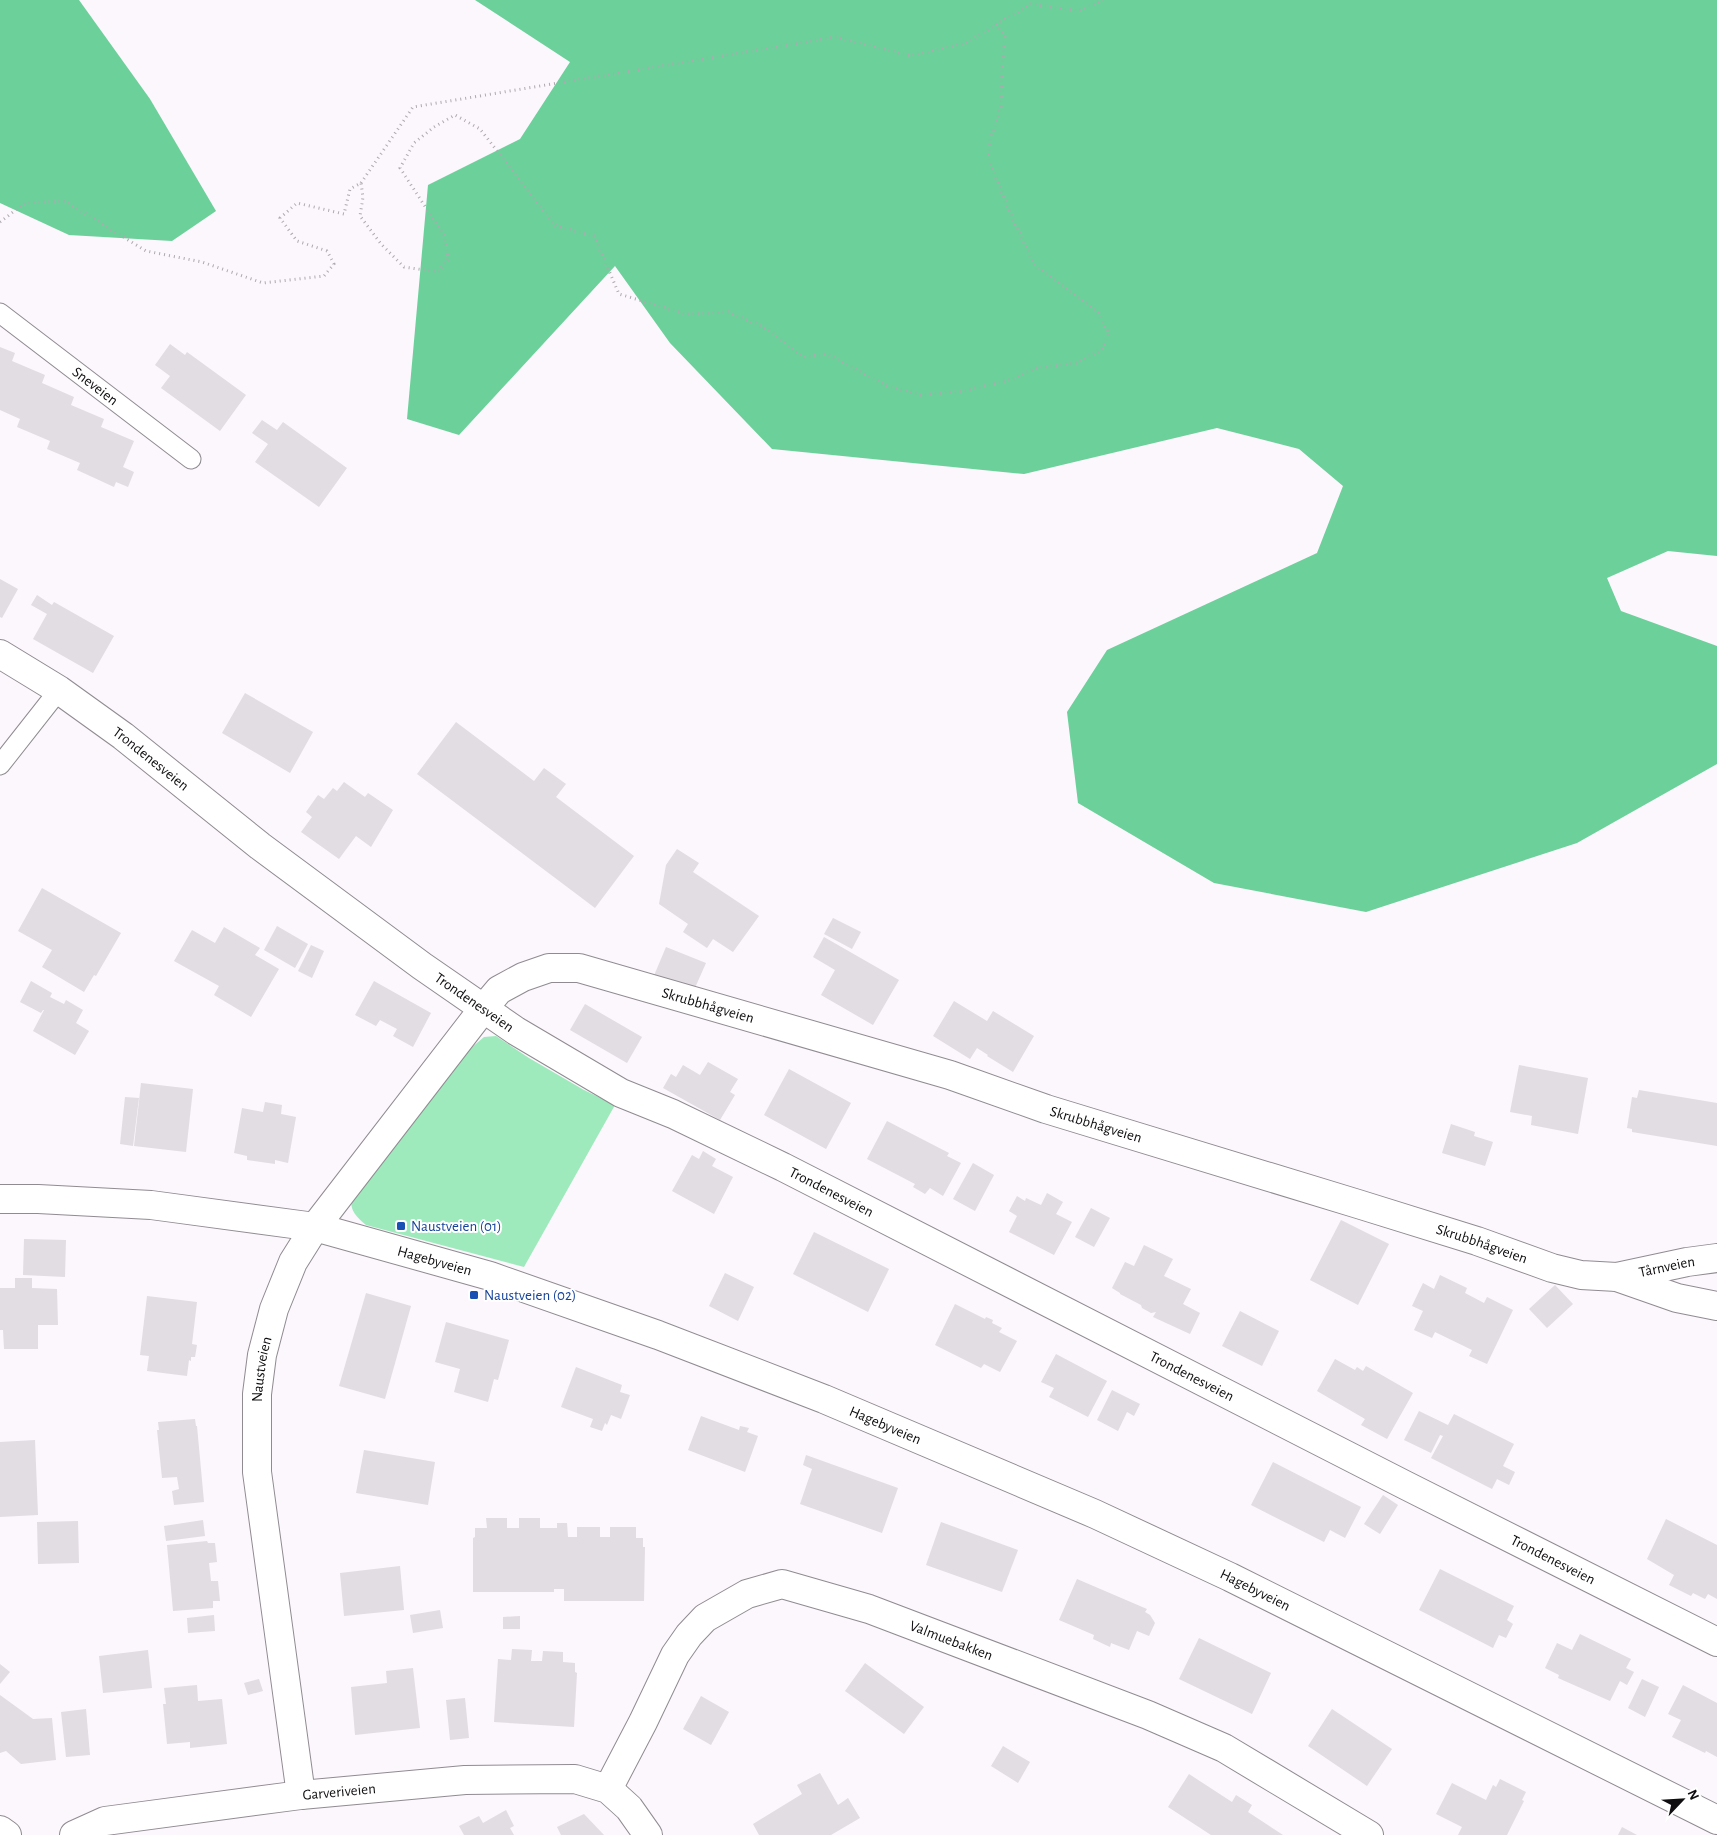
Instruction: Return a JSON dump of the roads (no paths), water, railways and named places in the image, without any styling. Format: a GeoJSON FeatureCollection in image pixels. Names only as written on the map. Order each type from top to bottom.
{"type":"FeatureCollection","features":[{"type":"Feature","properties":{"kind":"street","name":"Trondenesveien"},"geometry":{"type":"LineString","coordinates":[[0,654],[59,690],[124,736],[260,846],[422,966],[524,1036],[621,1093],[673,1114],[783,1167],[1405,1486],[1717,1642]]}},
{"type":"Feature","properties":{"kind":"street","name":"Skrubbhågveien"},"geometry":{"type":"LineString","coordinates":[[483,1009],[499,990],[523,977],[548,968],[579,968],[950,1075],[1046,1109],[1358,1204],[1552,1268],[1581,1275],[1617,1277],[1677,1298],[1717,1306]]}},
{"type":"Feature","properties":{"kind":"street","name":"Naustveien"},"geometry":{"type":"LineString","coordinates":[[300,1795],[257,1472],[257,1394],[262,1355],[274,1309],[293,1262],[314,1227],[483,1009]]}},
{"type":"Feature","properties":{"kind":"street","name":"Hagebyveien"},"geometry":{"type":"LineString","coordinates":[[0,1199],[38,1198],[151,1205],[314,1227],[490,1276],[658,1335],[824,1399],[1095,1514],[1230,1576],[1717,1820]]}},
{"type":"Feature","properties":{"kind":"street","name":"Tårnveien"},"geometry":{"type":"LineString","coordinates":[[1617,1277],[1687,1262],[1717,1258]]}},
{"type":"Feature","properties":{"kind":"street","name":"Valmuebakken"},"geometry":{"type":"LineString","coordinates":[[608,1789],[675,1655],[689,1635],[705,1618],[747,1594],[782,1584],[869,1610],[1148,1715],[1224,1748],[1369,1835]]}},
{"type":"Feature","properties":{"kind":"street","name":"Garveriveien"},"geometry":{"type":"LineString","coordinates":[[74,1835],[105,1821],[300,1795],[465,1780],[575,1779],[608,1789]]}},
{"type":"Feature","properties":{"kind":"street"},"geometry":{"type":"LineString","coordinates":[[608,1789],[629,1808],[648,1835]]}},
{"type":"Feature","properties":{"kind":"street"},"geometry":{"type":"LineString","coordinates":[[0,1830],[7,1835]]}},
{"type":"Feature","properties":{"kind":"lane","name":"Sneveien"},"geometry":{"type":"LineString","coordinates":[[0,313],[192,459]]}},
{"type":"Feature","properties":{"kind":"lane"},"geometry":{"type":"LineString","coordinates":[[0,766],[59,690]]}},
{"type":"Feature","properties":{"kind":"place","name":"Naustveien (01)"},"geometry":{"type":"Point","coordinates":[401,1226]}},
{"type":"Feature","properties":{"kind":"place","name":"Naustveien (02)"},"geometry":{"type":"Point","coordinates":[474,1295]}}]}
